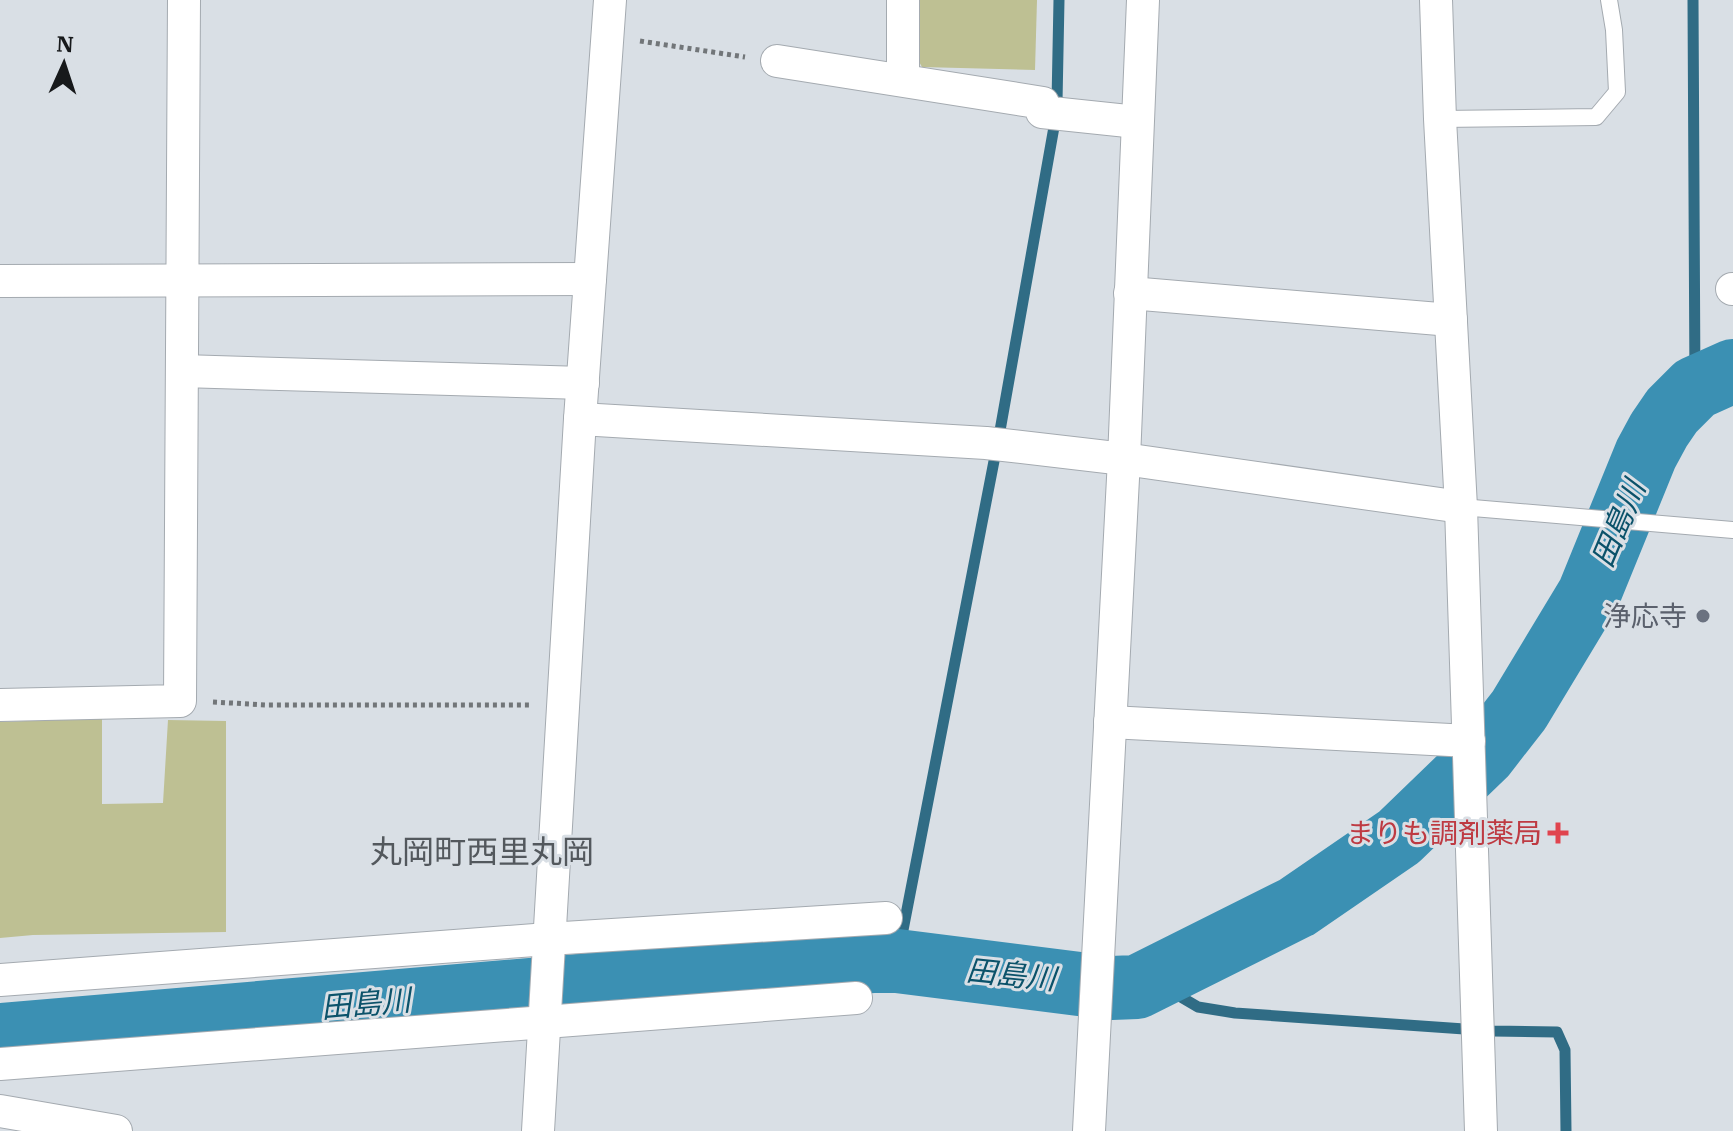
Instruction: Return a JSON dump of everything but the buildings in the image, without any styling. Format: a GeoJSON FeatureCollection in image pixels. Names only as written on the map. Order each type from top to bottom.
{"type":"FeatureCollection","features":[{"type":"Feature","properties":{"kind":"street"},"geometry":{"type":"LineString","coordinates":[[0,705],[180,701],[184,0]]}},
{"type":"Feature","properties":{"kind":"street"},"geometry":{"type":"LineString","coordinates":[[538,1131],[580,419],[610,0]]}},
{"type":"Feature","properties":{"kind":"street"},"geometry":{"type":"LineString","coordinates":[[903,0],[903,80]]}},
{"type":"Feature","properties":{"kind":"street"},"geometry":{"type":"LineString","coordinates":[[1089,1131],[1124,459],[1143,0]]}},
{"type":"Feature","properties":{"kind":"street"},"geometry":{"type":"LineString","coordinates":[[1436,0],[1461,507],[1481,1131]]}},
{"type":"Feature","properties":{"kind":"street"},"geometry":{"type":"LineString","coordinates":[[777,61],[1043,103],[1042,112],[1137,122]]}},
{"type":"Feature","properties":{"kind":"street"},"geometry":{"type":"LineString","coordinates":[[0,281],[590,279]]}},
{"type":"Feature","properties":{"kind":"street"},"geometry":{"type":"LineString","coordinates":[[1130,293],[1451,320]]}},
{"type":"Feature","properties":{"kind":"street"},"geometry":{"type":"LineString","coordinates":[[182,371],[583,383]]}},
{"type":"Feature","properties":{"kind":"street"},"geometry":{"type":"LineString","coordinates":[[580,419],[986,443],[1124,459],[1461,507]]}},
{"type":"Feature","properties":{"kind":"street"},"geometry":{"type":"LineString","coordinates":[[1110,722],[1469,742]]}},
{"type":"Feature","properties":{"kind":"street"},"geometry":{"type":"LineString","coordinates":[[0,980],[548,939],[886,918]]}},
{"type":"Feature","properties":{"kind":"street"},"geometry":{"type":"LineString","coordinates":[[0,1064],[856,998]]}},
{"type":"Feature","properties":{"kind":"street"},"geometry":{"type":"LineString","coordinates":[[0,1111],[116,1131]]}},
{"type":"Feature","properties":{"kind":"lane"},"geometry":{"type":"LineString","coordinates":[[1440,119],[1596,117],[1617,92],[1609,0]]}},
{"type":"Feature","properties":{"kind":"lane"},"geometry":{"type":"LineString","coordinates":[[1461,507],[1733,530]]}},
{"type":"Feature","properties":{"kind":"path"},"geometry":{"type":"LineString","coordinates":[[607,36],[777,61]]}},
{"type":"Feature","properties":{"kind":"path"},"geometry":{"type":"LineString","coordinates":[[180,701],[282,705],[563,705]]}},
{"type":"Feature","properties":{"kind":"green space"},"geometry":{"type":"Polygon","coordinates":[[[915,0],[1037,0],[1035,70],[922,67],[914,53],[915,0]]]}},
{"type":"Feature","properties":{"kind":"green space"},"geometry":{"type":"Polygon","coordinates":[[[102,718],[102,804],[163,803],[168,720],[226,721],[226,932],[0,938],[0,722],[102,718]]]}},
{"type":"Feature","properties":{"kind":"waterway"},"geometry":{"type":"LineString","coordinates":[[897,961],[1001,425],[1054,127],[1059,0]]}},
{"type":"Feature","properties":{"kind":"waterway"},"geometry":{"type":"LineString","coordinates":[[1693,0],[1695,388]]}},
{"type":"Feature","properties":{"kind":"waterway","name":"田島川"},"geometry":{"type":"LineString","coordinates":[[0,1035],[872,961],[897,961],[1111,988],[1137,987],[1297,907],[1399,837],[1484,755],[1519,710],[1589,594],[1646,454],[1659,430],[1672,411],[1695,388],[1733,371]]}},
{"type":"Feature","properties":{"kind":"waterway"},"geometry":{"type":"LineString","coordinates":[[1152,980],[1198,1007],[1235,1013],[1493,1031],[1557,1032],[1565,1050],[1566,1131]]}},
{"type":"Feature","properties":{"kind":"place","name":"浄応寺"},"geometry":{"type":"Point","coordinates":[1703,616]}},
{"type":"Feature","properties":{"kind":"place","name":"まりも調剤薬局"},"geometry":{"type":"Point","coordinates":[1558,833]}},
{"type":"Feature","properties":{"kind":"district","name":"丸岡町西里丸岡"},"geometry":{"type":"Point","coordinates":[482,852]}}]}
